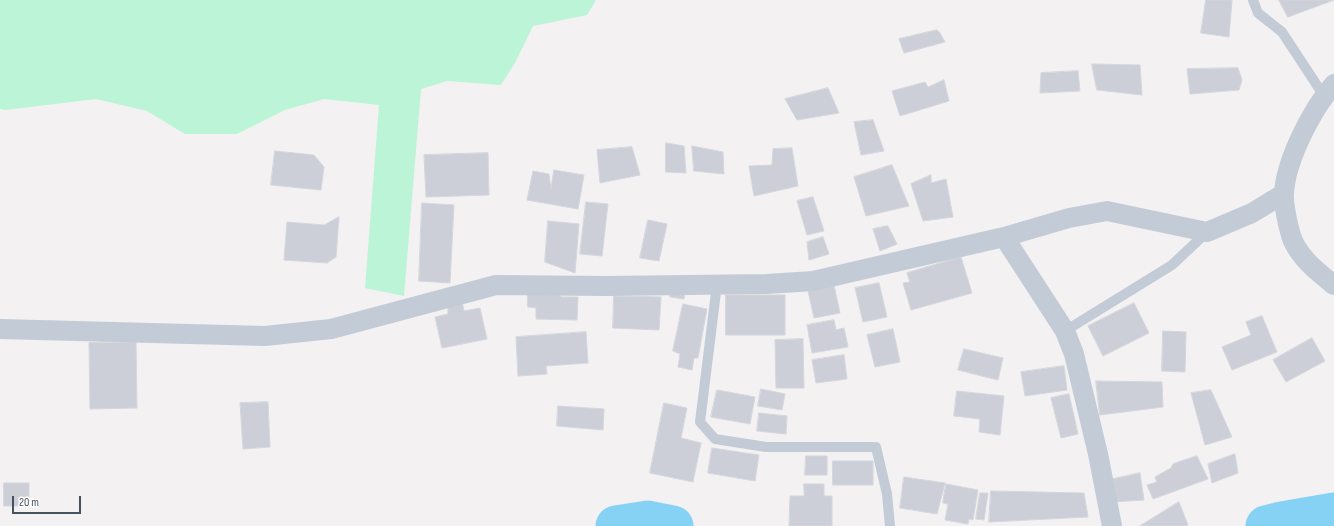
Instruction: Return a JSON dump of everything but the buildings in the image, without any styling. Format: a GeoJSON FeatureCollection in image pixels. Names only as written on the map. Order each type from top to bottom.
{"type":"FeatureCollection","features":[{"type":"Feature","properties":{"kind":"street"},"geometry":{"type":"LineString","coordinates":[[1329,90],[1315,110],[1290,164],[1284,194],[1286,217],[1293,241],[1308,264],[1334,285]]}},
{"type":"Feature","properties":{"kind":"street"},"geometry":{"type":"LineString","coordinates":[[0,329],[265,336],[331,329],[496,285],[606,286],[766,284],[813,281],[1004,237],[1069,218],[1107,211],[1207,232],[1252,213],[1284,194]]}},
{"type":"Feature","properties":{"kind":"street"},"geometry":{"type":"LineString","coordinates":[[1004,237],[1065,332],[1074,354],[1098,454],[1112,526]]}},
{"type":"Feature","properties":{"kind":"lane"},"geometry":{"type":"LineString","coordinates":[[1253,0],[1258,13],[1282,32],[1329,90]]}},
{"type":"Feature","properties":{"kind":"lane"},"geometry":{"type":"LineString","coordinates":[[1065,332],[1172,265],[1207,232]]}},
{"type":"Feature","properties":{"kind":"lane"},"geometry":{"type":"LineString","coordinates":[[717,284],[700,422],[715,439],[766,447],[876,447],[887,494],[890,526]]}},
{"type":"Feature","properties":{"kind":"green space"},"geometry":{"type":"Polygon","coordinates":[[[0,0],[596,0],[587,15],[533,26],[516,61],[501,85],[447,81],[421,89],[404,296],[365,288],[379,105],[324,99],[285,110],[237,134],[185,134],[147,111],[96,99],[5,110],[0,109],[0,0]]]}},
{"type":"Feature","properties":{"kind":"waterway"},"geometry":{"type":"LineString","coordinates":[[1266,526],[1334,513]]}},
{"type":"Feature","properties":{"kind":"waterway"},"geometry":{"type":"LineString","coordinates":[[616,526],[648,521],[673,526]]}}]}
